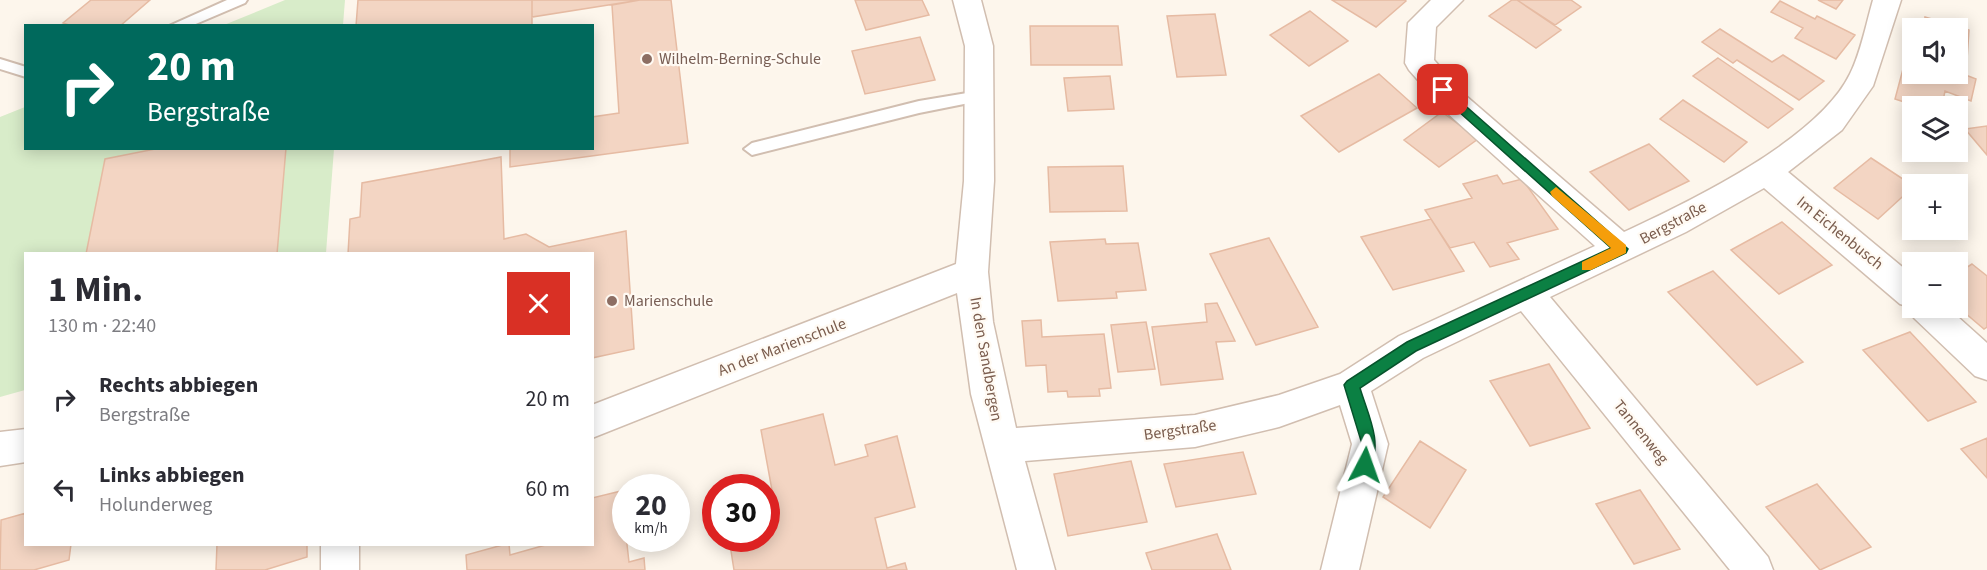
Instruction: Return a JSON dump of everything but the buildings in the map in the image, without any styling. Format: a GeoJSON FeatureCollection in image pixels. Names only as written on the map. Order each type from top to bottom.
{"type":"FeatureCollection","features":[{"type":"Feature","properties":{"kind":"street","name":"In den Sandbergen"},"geometry":{"type":"LineString","coordinates":[[967,0],[979,46],[979,181],[972,272],[976,322],[989,394],[1036,570]]}},
{"type":"Feature","properties":{"kind":"street"},"geometry":{"type":"LineString","coordinates":[[1449,0],[1422,22],[1419,63],[1456,104],[1621,249]]}},
{"type":"Feature","properties":{"kind":"street","name":"Bergstraße"},"geometry":{"type":"LineString","coordinates":[[1003,446],[1195,431],[1279,411],[1352,385],[1412,347],[1621,249],[1766,172],[1832,122],[1863,78],[1887,0]]}},
{"type":"Feature","properties":{"kind":"street","name":"Im Eichenbusch"},"geometry":{"type":"LineString","coordinates":[[1766,172],[1902,286]]}},
{"type":"Feature","properties":{"kind":"street","name":"An der Marienschule"},"geometry":{"type":"LineString","coordinates":[[594,421],[972,272]]}},
{"type":"Feature","properties":{"kind":"street","name":"Tannenweg"},"geometry":{"type":"LineString","coordinates":[[1527,293],[1754,570]]}},
{"type":"Feature","properties":{"kind":"street"},"geometry":{"type":"LineString","coordinates":[[1937,318],[1987,365]]}},
{"type":"Feature","properties":{"kind":"street"},"geometry":{"type":"LineString","coordinates":[[1340,570],[1370,444],[1352,385]]}},
{"type":"Feature","properties":{"kind":"street"},"geometry":{"type":"LineString","coordinates":[[0,449],[24,445]]}},
{"type":"Feature","properties":{"kind":"street"},"geometry":{"type":"LineString","coordinates":[[340,546],[340,570]]}},
{"type":"Feature","properties":{"kind":"lane"},"geometry":{"type":"LineString","coordinates":[[181,24],[240,0]]}},
{"type":"Feature","properties":{"kind":"lane"},"geometry":{"type":"LineString","coordinates":[[0,64],[24,71]]}},
{"type":"Feature","properties":{"kind":"lane"},"geometry":{"type":"LineString","coordinates":[[752,149],[919,107],[979,96]]}},
{"type":"Feature","properties":{"kind":"green space"},"geometry":{"type":"Polygon","coordinates":[[[285,0],[345,0],[343,24],[226,24],[285,0]]]}},
{"type":"Feature","properties":{"kind":"green space"},"geometry":{"type":"Polygon","coordinates":[[[24,107],[24,150],[334,150],[326,252],[24,252],[24,390],[0,397],[0,117],[24,107]]]}},
{"type":"Feature","properties":{"kind":"slow traffic"},"geometry":{"type":"LineString","coordinates":[[1556,192],[1621,249],[1586,266]]}},
{"type":"Feature","properties":{"kind":"place","name":"Wilhelm-Berning-Schule"},"geometry":{"type":"Point","coordinates":[647,59]}},
{"type":"Feature","properties":{"kind":"place","name":"Marienschule"},"geometry":{"type":"Point","coordinates":[612,301]}},
{"type":"Feature","properties":{"kind":"route"},"geometry":{"type":"LineString","coordinates":[[1365,465],[1370,444],[1352,385],[1412,347],[1621,249],[1443,90]]}}]}
